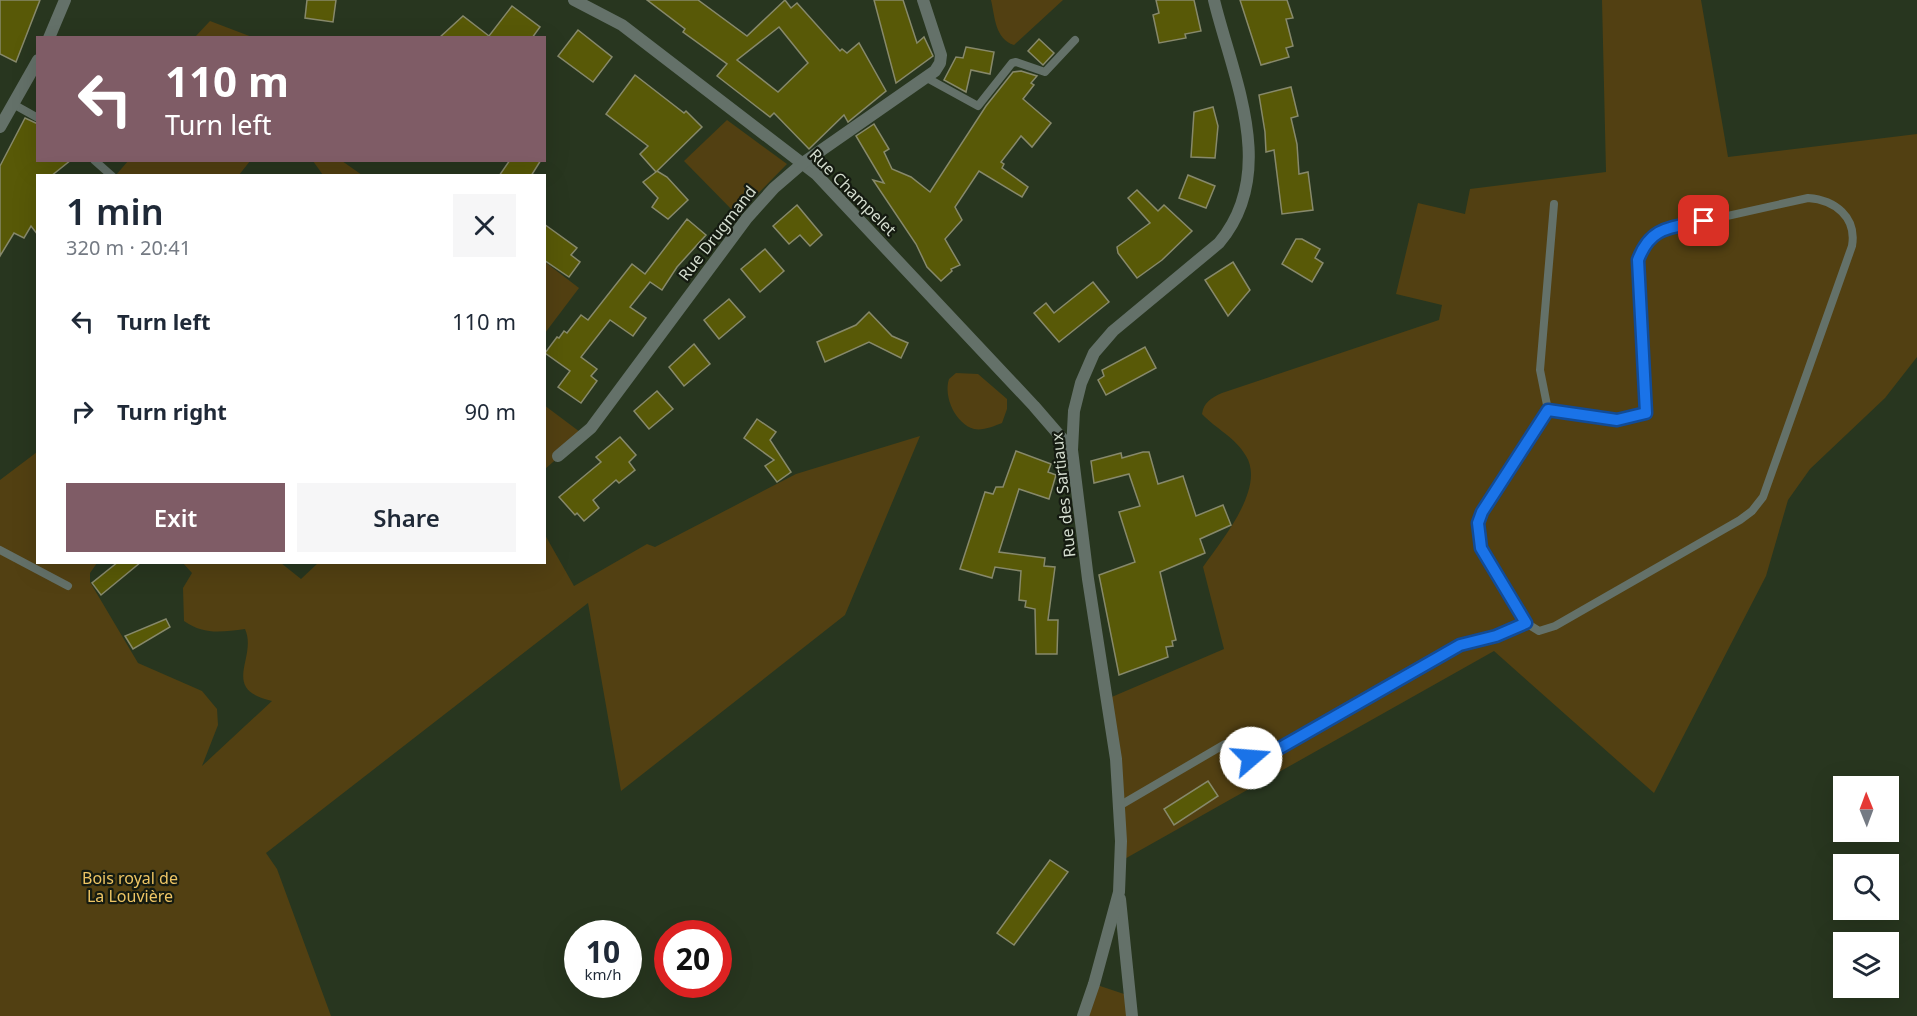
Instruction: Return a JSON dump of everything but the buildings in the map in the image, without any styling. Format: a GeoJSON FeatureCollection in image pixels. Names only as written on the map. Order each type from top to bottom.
{"type":"FeatureCollection","features":[{"type":"Feature","properties":{"kind":"street"},"geometry":{"type":"LineString","coordinates":[[51,36],[65,0]]}},
{"type":"Feature","properties":{"kind":"street","name":"Rue Champelet"},"geometry":{"type":"LineString","coordinates":[[574,0],[622,25],[803,163],[1031,402],[1072,450]]}},
{"type":"Feature","properties":{"kind":"street","name":"Rue Drugmand"},"geometry":{"type":"LineString","coordinates":[[558,456],[591,428],[747,218],[774,188],[803,163],[927,78],[940,63],[941,55],[923,0]]}},
{"type":"Feature","properties":{"kind":"street","name":"Rue des Sartiaux"},"geometry":{"type":"LineString","coordinates":[[1083,1016],[1119,892],[1119,806],[1116,759],[1088,579],[1072,450],[1076,399],[1094,353],[1125,320],[1219,243],[1232,228],[1246,192],[1250,172],[1248,131],[1214,0]]}},
{"type":"Feature","properties":{"kind":"street"},"geometry":{"type":"LineString","coordinates":[[0,127],[36,64]]}},
{"type":"Feature","properties":{"kind":"street"},"geometry":{"type":"LineString","coordinates":[[1119,892],[1132,1016]]}},
{"type":"Feature","properties":{"kind":"lane"},"geometry":{"type":"LineString","coordinates":[[927,78],[978,106],[1012,63],[1016,62],[1045,72],[1075,40]]}},
{"type":"Feature","properties":{"kind":"lane"},"geometry":{"type":"LineString","coordinates":[[13,104],[36,117]]}},
{"type":"Feature","properties":{"kind":"lane"},"geometry":{"type":"LineString","coordinates":[[96,162],[110,174]]}},
{"type":"Feature","properties":{"kind":"lane"},"geometry":{"type":"LineString","coordinates":[[1548,410],[1617,420],[1646,413],[1638,260],[1651,236],[1660,231],[1808,198],[1821,199],[1837,208],[1850,221],[1852,246],[1762,496],[1752,511],[1555,626],[1539,631],[1526,623],[1481,548],[1478,523],[1548,410],[1540,370],[1554,204]]}},
{"type":"Feature","properties":{"kind":"lane"},"geometry":{"type":"LineString","coordinates":[[0,550],[68,586]]}},
{"type":"Feature","properties":{"kind":"lane"},"geometry":{"type":"LineString","coordinates":[[1119,806],[1225,744],[1251,758],[1266,756],[1460,645],[1496,636],[1526,623]]}},
{"type":"Feature","properties":{"kind":"green space"},"geometry":{"type":"Polygon","coordinates":[[[991,0],[1063,0],[1014,45],[999,33],[991,0]]]}},
{"type":"Feature","properties":{"kind":"green space"},"geometry":{"type":"Polygon","coordinates":[[[1602,0],[1701,0],[1728,157],[1917,134],[1917,357],[1885,398],[1810,469],[1788,500],[1766,576],[1654,793],[1494,651],[1121,861],[1107,699],[1224,649],[1203,567],[1239,514],[1250,483],[1251,469],[1242,449],[1202,414],[1204,406],[1222,393],[1439,320],[1442,305],[1396,294],[1418,203],[1465,214],[1470,189],[1606,172],[1602,0]]]}},
{"type":"Feature","properties":{"kind":"green space"},"geometry":{"type":"Polygon","coordinates":[[[210,21],[249,36],[196,36],[210,21]]]}},
{"type":"Feature","properties":{"kind":"green space"},"geometry":{"type":"Polygon","coordinates":[[[727,120],[787,164],[737,215],[684,161],[727,120]]]}},
{"type":"Feature","properties":{"kind":"green space"},"geometry":{"type":"Polygon","coordinates":[[[127,162],[249,162],[240,174],[117,174],[127,162]]]}},
{"type":"Feature","properties":{"kind":"green space"},"geometry":{"type":"Polygon","coordinates":[[[314,162],[343,162],[361,174],[322,174],[314,162]]]}},
{"type":"Feature","properties":{"kind":"green space"},"geometry":{"type":"Polygon","coordinates":[[[546,263],[579,288],[546,332],[546,263]]]}},
{"type":"Feature","properties":{"kind":"green space"},"geometry":{"type":"Polygon","coordinates":[[[956,373],[978,374],[1007,399],[1007,409],[1002,423],[988,428],[974,429],[962,422],[953,409],[948,394],[949,379],[956,373]]]}},
{"type":"Feature","properties":{"kind":"green space"},"geometry":{"type":"Polygon","coordinates":[[[546,406],[584,435],[546,468],[546,406]]]}},
{"type":"Feature","properties":{"kind":"green space","name":"Bois royal de La Louvière"},"geometry":{"type":"Polygon","coordinates":[[[920,436],[845,615],[621,791],[588,603],[266,853],[277,869],[331,1016],[0,1016],[0,480],[36,453],[36,564],[96,564],[90,573],[90,582],[138,663],[202,691],[217,709],[218,725],[202,766],[272,701],[256,696],[247,689],[244,681],[248,640],[245,629],[206,630],[184,621],[183,588],[192,573],[184,564],[282,564],[301,579],[317,564],[546,564],[546,537],[574,586],[647,544],[655,547],[796,474],[920,436]]]}},
{"type":"Feature","properties":{"kind":"green space"},"geometry":{"type":"Polygon","coordinates":[[[1094,984],[1130,996],[1132,1016],[1083,1016],[1094,984]]]}},
{"type":"Feature","properties":{"kind":"route"},"geometry":{"type":"LineString","coordinates":[[1251,758],[1266,756],[1460,645],[1496,636],[1526,623],[1481,548],[1477,535],[1482,512],[1548,410],[1617,420],[1646,413],[1638,260],[1644,245],[1651,236],[1660,231],[1704,221]]}}]}
